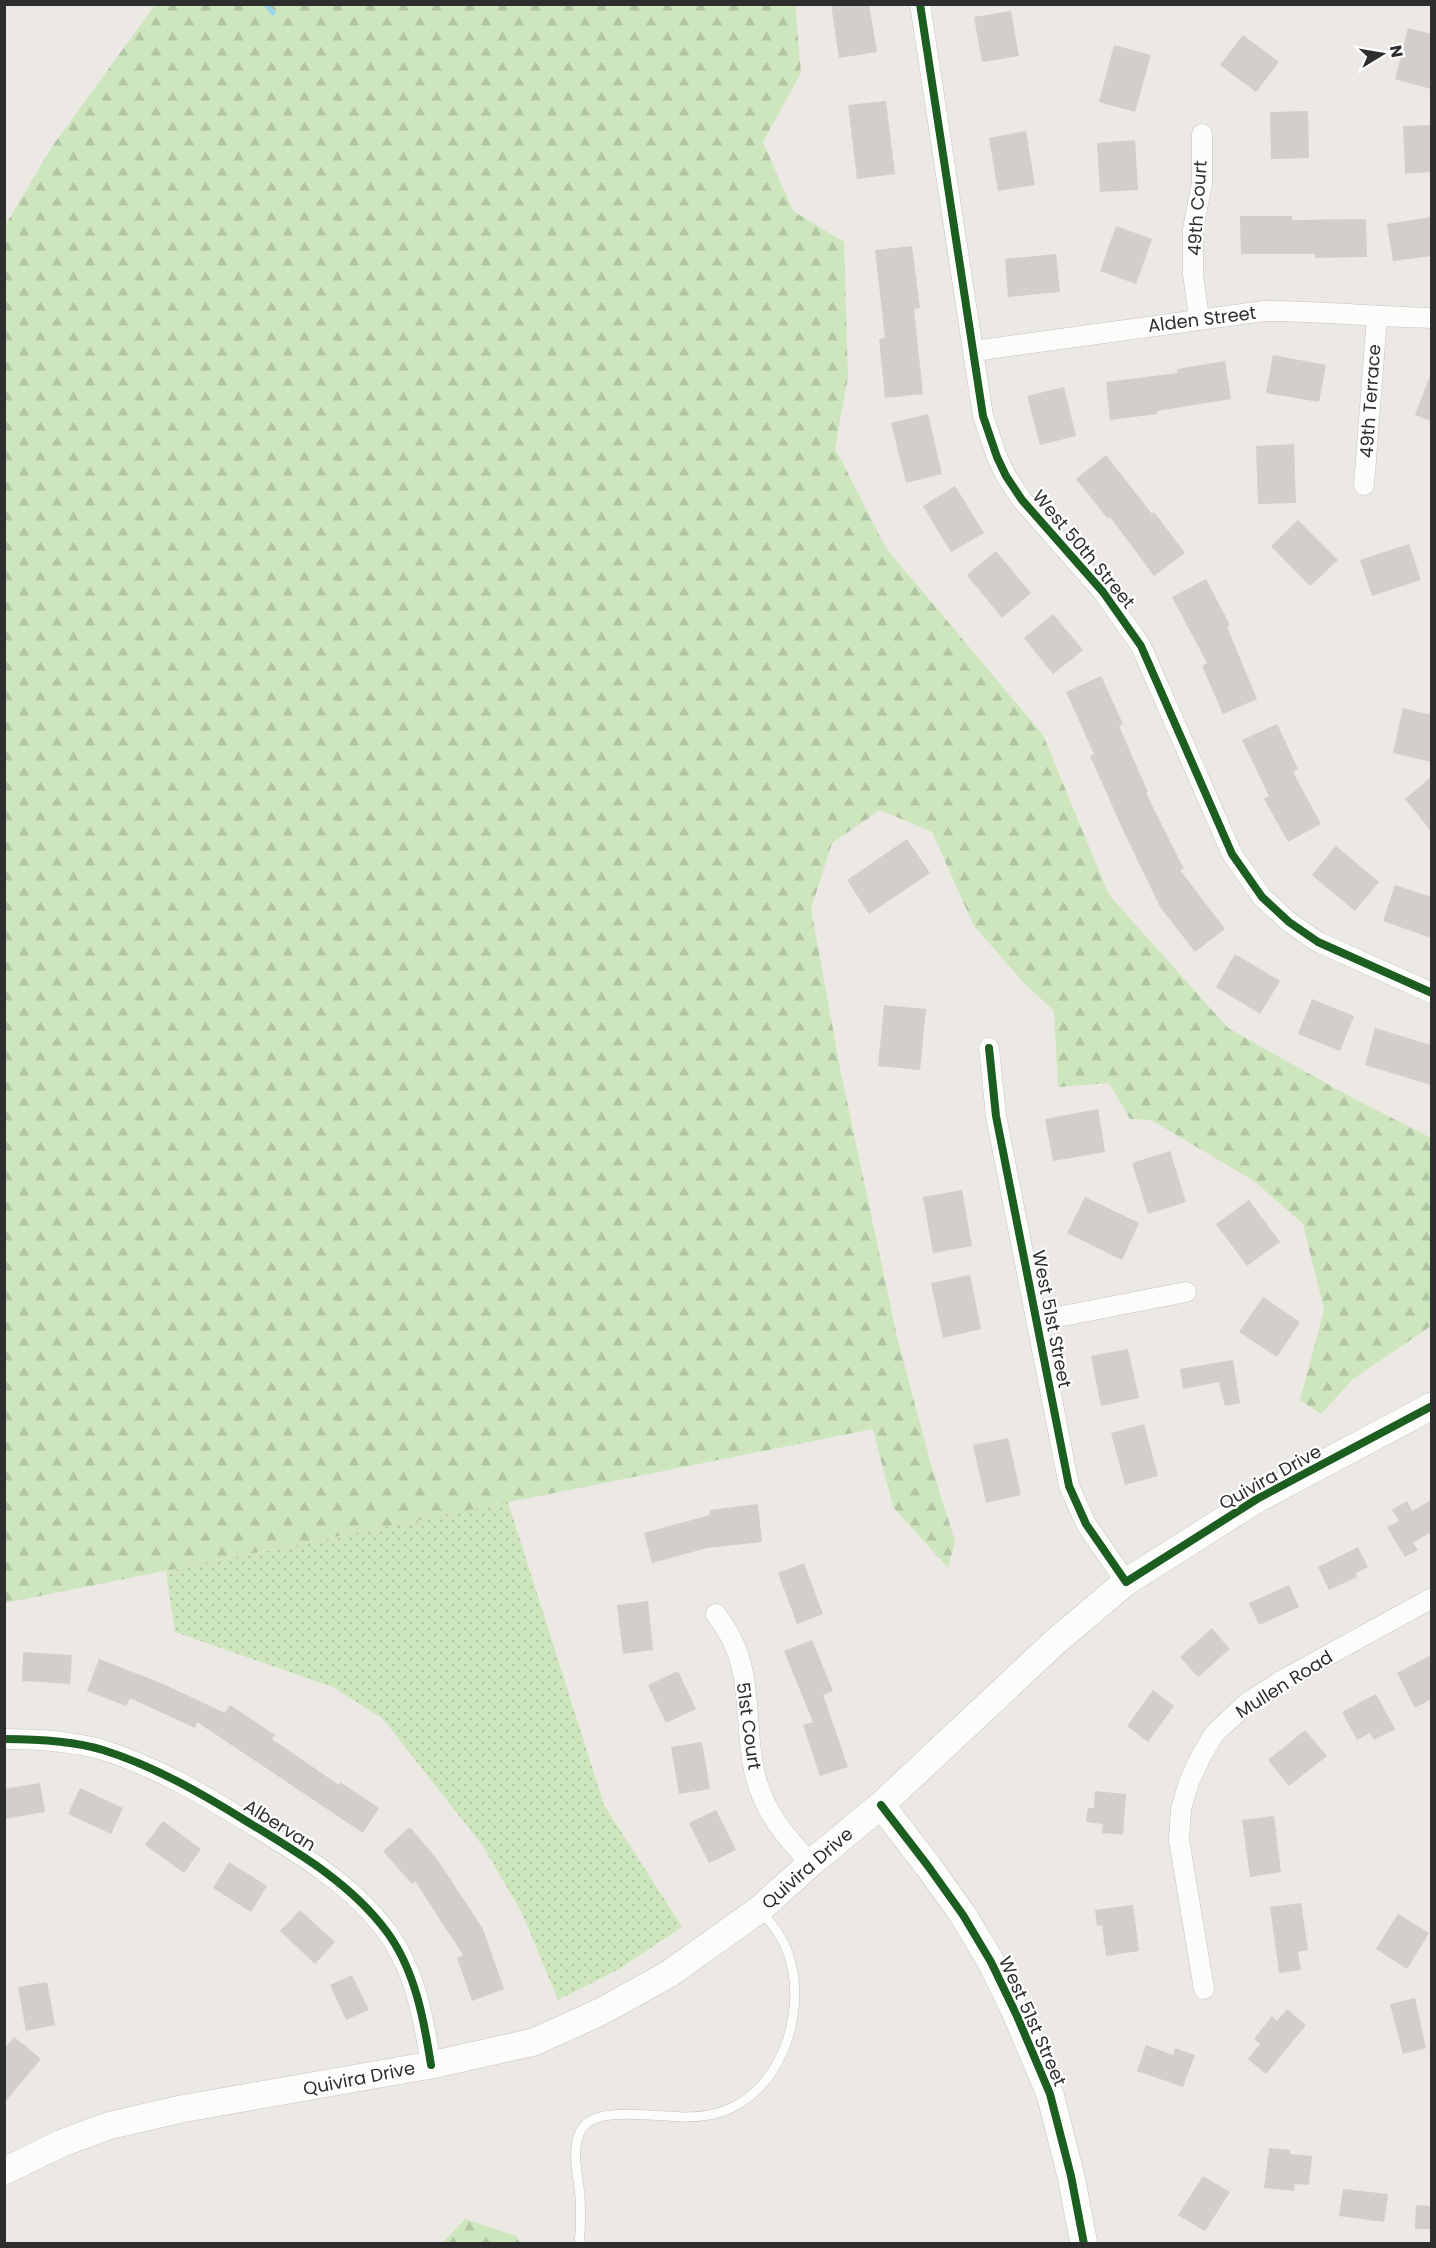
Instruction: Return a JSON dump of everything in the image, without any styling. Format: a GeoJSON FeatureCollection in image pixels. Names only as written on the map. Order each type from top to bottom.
{"type":"FeatureCollection","features":[{"type":"Feature","properties":{"kind":"main road","name":"Quivira Drive"},"geometry":{"type":"LineString","coordinates":[[4,2171],[62,2143],[108,2126],[181,2109],[431,2065],[534,2042],[602,2011],[669,1974],[760,1909],[880,1805],[1054,1642],[1126,1582],[1257,1499],[1431,1406]]}},
{"type":"Feature","properties":{"kind":"main road","name":"West 51st Street"},"geometry":{"type":"LineString","coordinates":[[880,1805],[963,1915],[991,1962],[1017,2016],[1050,2094],[1071,2176],[1084,2244]]}},
{"type":"Feature","properties":{"kind":"street","name":"West 50th Street"},"geometry":{"type":"LineString","coordinates":[[920,4],[983,416],[1006,476],[1022,500],[1103,592],[1141,646],[1216,821],[1232,854],[1262,897],[1289,922],[1318,942],[1431,993]]}},
{"type":"Feature","properties":{"kind":"street","name":"49th Court"},"geometry":{"type":"LineString","coordinates":[[1199,318],[1193,274],[1193,228],[1202,183],[1202,134]]}},
{"type":"Feature","properties":{"kind":"street","name":"Alden Street"},"geometry":{"type":"LineString","coordinates":[[974,351],[1199,318],[1264,311],[1311,311],[1377,317],[1431,318]]}},
{"type":"Feature","properties":{"kind":"street","name":"49th Terrace"},"geometry":{"type":"LineString","coordinates":[[1364,485],[1377,317]]}},
{"type":"Feature","properties":{"kind":"street","name":"West 51st Street"},"geometry":{"type":"LineString","coordinates":[[989,1048],[996,1116],[1069,1486],[1086,1524],[1126,1582]]}},
{"type":"Feature","properties":{"kind":"street"},"geometry":{"type":"LineString","coordinates":[[1037,1321],[1186,1292]]}},
{"type":"Feature","properties":{"kind":"street","name":"Mullen Road"},"geometry":{"type":"LineString","coordinates":[[1204,1989],[1179,1840],[1181,1809],[1189,1782],[1200,1758],[1214,1734],[1247,1703],[1281,1681],[1431,1598]]}},
{"type":"Feature","properties":{"kind":"street","name":"51st Court"},"geometry":{"type":"LineString","coordinates":[[716,1614],[732,1639],[740,1662],[755,1775],[767,1807],[792,1844],[811,1863]]}},
{"type":"Feature","properties":{"kind":"street","name":"Albervan"},"geometry":{"type":"LineString","coordinates":[[4,1739],[58,1742],[102,1750],[139,1763],[201,1793],[288,1846],[341,1883],[387,1932],[402,1957],[421,2010],[431,2065]]}},
{"type":"Feature","properties":{"kind":"lane"},"geometry":{"type":"LineString","coordinates":[[579,2244],[581,2228],[576,2157],[577,2141],[584,2127],[594,2118],[607,2115],[686,2117],[712,2114],[732,2108],[750,2098],[768,2076],[786,2046],[793,2009],[794,1981],[788,1953],[778,1930],[760,1909]]}},
{"type":"Feature","properties":{"kind":"green space"},"geometry":{"type":"Polygon","coordinates":[[[155,5],[795,5],[801,73],[763,142],[793,211],[844,242],[848,377],[835,448],[886,548],[1043,735],[1109,895],[1228,1028],[1347,1095],[1431,1138],[1431,1326],[1353,1379],[1321,1414],[1300,1400],[1324,1310],[1303,1224],[1254,1181],[1151,1120],[1130,1119],[1109,1083],[1058,1087],[1054,1011],[1026,985],[974,926],[932,832],[880,810],[832,843],[811,909],[841,1073],[897,1337],[931,1465],[955,1541],[948,1568],[893,1507],[873,1429],[5,1603],[5,226],[51,148],[155,5]]]}},
{"type":"Feature","properties":{"kind":"green space"},"geometry":{"type":"Polygon","coordinates":[[[508,1502],[604,1805],[682,1927],[619,1969],[558,2000],[522,1913],[482,1845],[383,1719],[333,1687],[175,1632],[166,1571],[508,1502]]]}},
{"type":"Feature","properties":{"kind":"green space"},"geometry":{"type":"Polygon","coordinates":[[[465,2219],[516,2236],[520,2243],[442,2243],[465,2219]]]}},
{"type":"Feature","properties":{"kind":"building"},"geometry":{"type":"Polygon","coordinates":[[[831,4],[869,4],[877,52],[839,58],[831,4]]]}},
{"type":"Feature","properties":{"kind":"building"},"geometry":{"type":"Polygon","coordinates":[[[1011,11],[1019,56],[982,62],[974,17],[1011,11]]]}},
{"type":"Feature","properties":{"kind":"building"},"geometry":{"type":"Polygon","coordinates":[[[1408,28],[1431,34],[1431,89],[1395,79],[1408,28]]]}},
{"type":"Feature","properties":{"kind":"building"},"geometry":{"type":"Polygon","coordinates":[[[1243,35],[1279,62],[1256,92],[1220,65],[1243,35]]]}},
{"type":"Feature","properties":{"kind":"building"},"geometry":{"type":"Polygon","coordinates":[[[1114,45],[1151,55],[1135,112],[1099,102],[1114,45]]]}},
{"type":"Feature","properties":{"kind":"building"},"geometry":{"type":"Polygon","coordinates":[[[886,101],[895,174],[857,179],[848,105],[886,101]]]}},
{"type":"Feature","properties":{"kind":"building"},"geometry":{"type":"Polygon","coordinates":[[[1308,111],[1309,158],[1271,159],[1270,112],[1308,111]]]}},
{"type":"Feature","properties":{"kind":"building"},"geometry":{"type":"Polygon","coordinates":[[[1431,125],[1431,172],[1405,174],[1403,126],[1431,125]]]}},
{"type":"Feature","properties":{"kind":"building"},"geometry":{"type":"Polygon","coordinates":[[[1026,131],[1035,185],[998,191],[989,138],[1026,131]]]}},
{"type":"Feature","properties":{"kind":"building"},"geometry":{"type":"Polygon","coordinates":[[[1135,140],[1138,190],[1100,192],[1097,143],[1135,140]]]}},
{"type":"Feature","properties":{"kind":"building"},"geometry":{"type":"Polygon","coordinates":[[[1240,216],[1292,216],[1292,220],[1366,219],[1367,257],[1315,258],[1315,254],[1241,254],[1240,216]]]}},
{"type":"Feature","properties":{"kind":"building"},"geometry":{"type":"Polygon","coordinates":[[[1431,217],[1431,256],[1393,261],[1387,224],[1431,217]]]}},
{"type":"Feature","properties":{"kind":"building"},"geometry":{"type":"Polygon","coordinates":[[[1116,226],[1152,239],[1136,284],[1100,271],[1116,226]]]}},
{"type":"Feature","properties":{"kind":"building"},"geometry":{"type":"Polygon","coordinates":[[[912,246],[920,308],[914,309],[923,394],[885,398],[879,339],[885,338],[875,250],[912,246]]]}},
{"type":"Feature","properties":{"kind":"building"},"geometry":{"type":"Polygon","coordinates":[[[1056,254],[1060,292],[1008,297],[1005,259],[1056,254]]]}},
{"type":"Feature","properties":{"kind":"building"},"geometry":{"type":"Polygon","coordinates":[[[1273,355],[1326,365],[1319,402],[1266,393],[1273,355]]]}},
{"type":"Feature","properties":{"kind":"building"},"geometry":{"type":"Polygon","coordinates":[[[1225,361],[1231,399],[1157,411],[1157,414],[1110,420],[1106,382],[1177,373],[1177,369],[1225,361]]]}},
{"type":"Feature","properties":{"kind":"building"},"geometry":{"type":"Polygon","coordinates":[[[1431,376],[1431,421],[1415,415],[1431,376]]]}},
{"type":"Feature","properties":{"kind":"building"},"geometry":{"type":"Polygon","coordinates":[[[1064,387],[1076,436],[1040,445],[1027,396],[1064,387]]]}},
{"type":"Feature","properties":{"kind":"building"},"geometry":{"type":"Polygon","coordinates":[[[928,414],[942,474],[906,483],[891,423],[928,414]]]}},
{"type":"Feature","properties":{"kind":"building"},"geometry":{"type":"Polygon","coordinates":[[[1294,444],[1296,503],[1258,504],[1256,446],[1294,444]]]}},
{"type":"Feature","properties":{"kind":"building"},"geometry":{"type":"Polygon","coordinates":[[[1106,455],[1185,553],[1154,576],[1110,517],[1108,519],[1076,479],[1106,455]]]}},
{"type":"Feature","properties":{"kind":"building"},"geometry":{"type":"Polygon","coordinates":[[[955,486],[984,533],[951,552],[923,506],[955,486]]]}},
{"type":"Feature","properties":{"kind":"building"},"geometry":{"type":"Polygon","coordinates":[[[1298,520],[1338,560],[1310,586],[1271,546],[1298,520]]]}},
{"type":"Feature","properties":{"kind":"building"},"geometry":{"type":"Polygon","coordinates":[[[1409,544],[1421,580],[1372,596],[1360,560],[1409,544]]]}},
{"type":"Feature","properties":{"kind":"building"},"geometry":{"type":"Polygon","coordinates":[[[996,551],[1031,593],[1002,618],[967,575],[996,551]]]}},
{"type":"Feature","properties":{"kind":"building"},"geometry":{"type":"Polygon","coordinates":[[[1206,579],[1230,625],[1227,627],[1257,699],[1223,714],[1202,666],[1207,663],[1172,597],[1206,579]]]}},
{"type":"Feature","properties":{"kind":"building"},"geometry":{"type":"Polygon","coordinates":[[[1053,614],[1083,650],[1053,674],[1024,638],[1053,614]]]}},
{"type":"Feature","properties":{"kind":"building"},"geometry":{"type":"Polygon","coordinates":[[[1101,676],[1123,724],[1119,726],[1148,792],[1146,793],[1184,869],[1180,870],[1225,929],[1195,952],[1160,907],[1090,756],[1094,754],[1066,692],[1101,676]]]}},
{"type":"Feature","properties":{"kind":"building"},"geometry":{"type":"Polygon","coordinates":[[[1403,708],[1431,715],[1431,762],[1393,753],[1403,708]]]}},
{"type":"Feature","properties":{"kind":"building"},"geometry":{"type":"Polygon","coordinates":[[[1277,724],[1298,769],[1293,772],[1321,824],[1288,842],[1264,799],[1269,796],[1242,740],[1277,724]]]}},
{"type":"Feature","properties":{"kind":"building"},"geometry":{"type":"Polygon","coordinates":[[[1431,777],[1431,831],[1405,799],[1431,777]]]}},
{"type":"Feature","properties":{"kind":"building"},"geometry":{"type":"Polygon","coordinates":[[[907,839],[930,873],[869,914],[847,880],[907,839]]]}},
{"type":"Feature","properties":{"kind":"building"},"geometry":{"type":"Polygon","coordinates":[[[1336,846],[1379,882],[1355,911],[1312,875],[1336,846]]]}},
{"type":"Feature","properties":{"kind":"building"},"geometry":{"type":"Polygon","coordinates":[[[1395,885],[1431,897],[1431,938],[1383,921],[1395,885]]]}},
{"type":"Feature","properties":{"kind":"building"},"geometry":{"type":"Polygon","coordinates":[[[1235,954],[1280,981],[1260,1014],[1216,987],[1235,954]]]}},
{"type":"Feature","properties":{"kind":"building"},"geometry":{"type":"Polygon","coordinates":[[[1312,999],[1354,1016],[1340,1051],[1298,1034],[1312,999]]]}},
{"type":"Feature","properties":{"kind":"building"},"geometry":{"type":"Polygon","coordinates":[[[884,1005],[926,1009],[920,1070],[878,1066],[884,1005]]]}},
{"type":"Feature","properties":{"kind":"building"},"geometry":{"type":"Polygon","coordinates":[[[1375,1028],[1431,1045],[1431,1085],[1365,1065],[1375,1028]]]}},
{"type":"Feature","properties":{"kind":"building"},"geometry":{"type":"Polygon","coordinates":[[[1098,1109],[1105,1152],[1053,1161],[1045,1119],[1098,1109]]]}},
{"type":"Feature","properties":{"kind":"building"},"geometry":{"type":"Polygon","coordinates":[[[1170,1151],[1186,1202],[1148,1214],[1132,1163],[1170,1151]]]}},
{"type":"Feature","properties":{"kind":"building"},"geometry":{"type":"Polygon","coordinates":[[[962,1190],[972,1246],[933,1253],[923,1197],[962,1190]]]}},
{"type":"Feature","properties":{"kind":"building"},"geometry":{"type":"Polygon","coordinates":[[[1085,1197],[1139,1223],[1122,1260],[1067,1233],[1085,1197]]]}},
{"type":"Feature","properties":{"kind":"building"},"geometry":{"type":"Polygon","coordinates":[[[1249,1200],[1280,1242],[1247,1266],[1216,1224],[1249,1200]]]}},
{"type":"Feature","properties":{"kind":"building"},"geometry":{"type":"Polygon","coordinates":[[[970,1275],[981,1329],[943,1338],[931,1283],[970,1275]]]}},
{"type":"Feature","properties":{"kind":"building"},"geometry":{"type":"Polygon","coordinates":[[[1263,1297],[1300,1322],[1277,1357],[1239,1332],[1263,1297]]]}},
{"type":"Feature","properties":{"kind":"building"},"geometry":{"type":"Polygon","coordinates":[[[1128,1349],[1139,1398],[1101,1406],[1091,1356],[1128,1349]]]}},
{"type":"Feature","properties":{"kind":"building"},"geometry":{"type":"Polygon","coordinates":[[[1233,1360],[1240,1403],[1225,1406],[1219,1382],[1183,1389],[1180,1369],[1233,1360]]]}},
{"type":"Feature","properties":{"kind":"building"},"geometry":{"type":"Polygon","coordinates":[[[1144,1424],[1158,1476],[1125,1485],[1111,1433],[1144,1424]]]}},
{"type":"Feature","properties":{"kind":"building"},"geometry":{"type":"Polygon","coordinates":[[[1008,1438],[1021,1495],[986,1503],[973,1445],[1008,1438]]]}},
{"type":"Feature","properties":{"kind":"building"},"geometry":{"type":"Polygon","coordinates":[[[1431,1500],[1431,1532],[1413,1543],[1418,1550],[1405,1557],[1387,1527],[1399,1521],[1392,1510],[1407,1501],[1412,1511],[1431,1500]]]}},
{"type":"Feature","properties":{"kind":"building"},"geometry":{"type":"Polygon","coordinates":[[[758,1504],[762,1542],[707,1548],[652,1563],[644,1533],[710,1515],[710,1510],[758,1504]]]}},
{"type":"Feature","properties":{"kind":"building"},"geometry":{"type":"Polygon","coordinates":[[[1358,1547],[1368,1567],[1356,1573],[1357,1577],[1329,1590],[1318,1567],[1358,1547]]]}},
{"type":"Feature","properties":{"kind":"building"},"geometry":{"type":"Polygon","coordinates":[[[804,1563],[823,1614],[797,1624],[778,1573],[804,1563]]]}},
{"type":"Feature","properties":{"kind":"building"},"geometry":{"type":"Polygon","coordinates":[[[1289,1585],[1299,1607],[1259,1625],[1249,1603],[1289,1585]]]}},
{"type":"Feature","properties":{"kind":"building"},"geometry":{"type":"Polygon","coordinates":[[[648,1601],[653,1650],[623,1654],[617,1605],[648,1601]]]}},
{"type":"Feature","properties":{"kind":"building"},"geometry":{"type":"Polygon","coordinates":[[[1212,1628],[1230,1649],[1198,1677],[1180,1657],[1212,1628]]]}},
{"type":"Feature","properties":{"kind":"building"},"geometry":{"type":"Polygon","coordinates":[[[812,1640],[833,1691],[823,1695],[848,1767],[820,1776],[803,1725],[813,1722],[784,1651],[812,1640]]]}},
{"type":"Feature","properties":{"kind":"building"},"geometry":{"type":"Polygon","coordinates":[[[23,1652],[72,1655],[70,1684],[22,1681],[23,1652]]]}},
{"type":"Feature","properties":{"kind":"building"},"geometry":{"type":"Polygon","coordinates":[[[1431,1655],[1431,1699],[1415,1708],[1397,1673],[1431,1655]]]}},
{"type":"Feature","properties":{"kind":"building"},"geometry":{"type":"Polygon","coordinates":[[[99,1659],[161,1683],[225,1713],[230,1705],[275,1735],[272,1739],[339,1785],[340,1782],[379,1808],[363,1833],[197,1722],[195,1728],[130,1698],[126,1706],[87,1691],[99,1659]]]}},
{"type":"Feature","properties":{"kind":"building"},"geometry":{"type":"Polygon","coordinates":[[[678,1671],[696,1709],[666,1723],[648,1685],[678,1671]]]}},
{"type":"Feature","properties":{"kind":"building"},"geometry":{"type":"Polygon","coordinates":[[[1153,1690],[1174,1706],[1148,1742],[1127,1726],[1153,1690]]]}},
{"type":"Feature","properties":{"kind":"building"},"geometry":{"type":"Polygon","coordinates":[[[1376,1694],[1395,1729],[1374,1740],[1370,1733],[1357,1740],[1342,1712],[1376,1694]]]}},
{"type":"Feature","properties":{"kind":"building"},"geometry":{"type":"Polygon","coordinates":[[[1305,1730],[1327,1756],[1289,1786],[1268,1760],[1305,1730]]]}},
{"type":"Feature","properties":{"kind":"building"},"geometry":{"type":"Polygon","coordinates":[[[702,1742],[710,1789],[679,1794],[671,1747],[702,1742]]]}},
{"type":"Feature","properties":{"kind":"building"},"geometry":{"type":"Polygon","coordinates":[[[40,1783],[45,1812],[4,1819],[4,1789],[40,1783]]]}},
{"type":"Feature","properties":{"kind":"building"},"geometry":{"type":"Polygon","coordinates":[[[80,1788],[123,1808],[111,1834],[68,1814],[80,1788]]]}},
{"type":"Feature","properties":{"kind":"building"},"geometry":{"type":"Polygon","coordinates":[[[1095,1791],[1126,1794],[1123,1835],[1102,1833],[1103,1824],[1086,1822],[1088,1808],[1094,1808],[1095,1791]]]}},
{"type":"Feature","properties":{"kind":"building"},"geometry":{"type":"Polygon","coordinates":[[[716,1810],[736,1850],[709,1863],[689,1823],[716,1810]]]}},
{"type":"Feature","properties":{"kind":"building"},"geometry":{"type":"Polygon","coordinates":[[[1274,1816],[1281,1872],[1250,1877],[1242,1820],[1274,1816]]]}},
{"type":"Feature","properties":{"kind":"building"},"geometry":{"type":"Polygon","coordinates":[[[163,1821],[201,1849],[184,1873],[145,1845],[163,1821]]]}},
{"type":"Feature","properties":{"kind":"building"},"geometry":{"type":"Polygon","coordinates":[[[410,1827],[437,1859],[483,1929],[504,1989],[472,2001],[457,1958],[463,1955],[415,1881],[412,1884],[383,1851],[410,1827]]]}},
{"type":"Feature","properties":{"kind":"building"},"geometry":{"type":"Polygon","coordinates":[[[229,1862],[267,1886],[251,1912],[213,1888],[229,1862]]]}},
{"type":"Feature","properties":{"kind":"building"},"geometry":{"type":"Polygon","coordinates":[[[1301,1903],[1308,1950],[1298,1952],[1301,1970],[1279,1973],[1270,1907],[1301,1903]]]}},
{"type":"Feature","properties":{"kind":"building"},"geometry":{"type":"Polygon","coordinates":[[[1133,1905],[1139,1951],[1106,1956],[1102,1925],[1097,1926],[1095,1910],[1133,1905]]]}},
{"type":"Feature","properties":{"kind":"building"},"geometry":{"type":"Polygon","coordinates":[[[300,1910],[335,1942],[315,1964],[280,1931],[300,1910]]]}},
{"type":"Feature","properties":{"kind":"building"},"geometry":{"type":"Polygon","coordinates":[[[1398,1914],[1429,1933],[1407,1969],[1376,1949],[1398,1914]]]}},
{"type":"Feature","properties":{"kind":"building"},"geometry":{"type":"Polygon","coordinates":[[[352,1975],[369,2010],[346,2020],[330,1985],[352,1975]]]}},
{"type":"Feature","properties":{"kind":"building"},"geometry":{"type":"Polygon","coordinates":[[[47,1982],[55,2025],[26,2031],[18,1987],[47,1982]]]}},
{"type":"Feature","properties":{"kind":"building"},"geometry":{"type":"Polygon","coordinates":[[[1415,1998],[1426,2048],[1403,2054],[1390,2004],[1415,1998]]]}},
{"type":"Feature","properties":{"kind":"building"},"geometry":{"type":"Polygon","coordinates":[[[1287,2009],[1306,2025],[1266,2074],[1248,2059],[1260,2044],[1254,2039],[1272,2016],[1277,2021],[1287,2009]]]}},
{"type":"Feature","properties":{"kind":"building"},"geometry":{"type":"Polygon","coordinates":[[[14,2037],[41,2059],[4,2103],[4,2049],[14,2037]]]}},
{"type":"Feature","properties":{"kind":"building"},"geometry":{"type":"Polygon","coordinates":[[[1146,2045],[1173,2055],[1175,2048],[1195,2055],[1183,2087],[1137,2071],[1146,2045]]]}},
{"type":"Feature","properties":{"kind":"building"},"geometry":{"type":"Polygon","coordinates":[[[1269,2148],[1290,2150],[1290,2154],[1312,2156],[1309,2185],[1295,2184],[1294,2191],[1264,2188],[1269,2148]]]}},
{"type":"Feature","properties":{"kind":"building"},"geometry":{"type":"Polygon","coordinates":[[[1203,2176],[1230,2192],[1205,2231],[1178,2215],[1203,2176]]]}},
{"type":"Feature","properties":{"kind":"building"},"geometry":{"type":"Polygon","coordinates":[[[1343,2189],[1388,2194],[1384,2222],[1339,2216],[1343,2189]]]}},
{"type":"Feature","properties":{"kind":"building"},"geometry":{"type":"Polygon","coordinates":[[[1416,2205],[1431,2206],[1431,2229],[1415,2229],[1416,2205]]]}},
{"type":"Feature","properties":{"kind":"waterway"},"geometry":{"type":"LineString","coordinates":[[266,4],[273,13]]}},
{"type":"Feature","properties":{"kind":"cycle path"},"geometry":{"type":"LineString","coordinates":[[920,4],[983,416],[1006,476],[1022,500],[1103,592],[1141,646],[1232,854],[1262,897],[1289,922],[1318,942],[1432,993]]}},
{"type":"Feature","properties":{"kind":"cycle path"},"geometry":{"type":"LineString","coordinates":[[989,1048],[996,1116],[1069,1486],[1086,1524],[1126,1582],[1257,1499],[1432,1406]]}},
{"type":"Feature","properties":{"kind":"cycle path"},"geometry":{"type":"LineString","coordinates":[[4,1739],[80,1744],[122,1756],[212,1800],[322,1870],[373,1914],[397,1947],[417,1996],[431,2065]]}},
{"type":"Feature","properties":{"kind":"cycle path"},"geometry":{"type":"LineString","coordinates":[[881,1805],[963,1915],[991,1962],[1017,2016],[1050,2094],[1071,2176],[1084,2244]]}}]}
